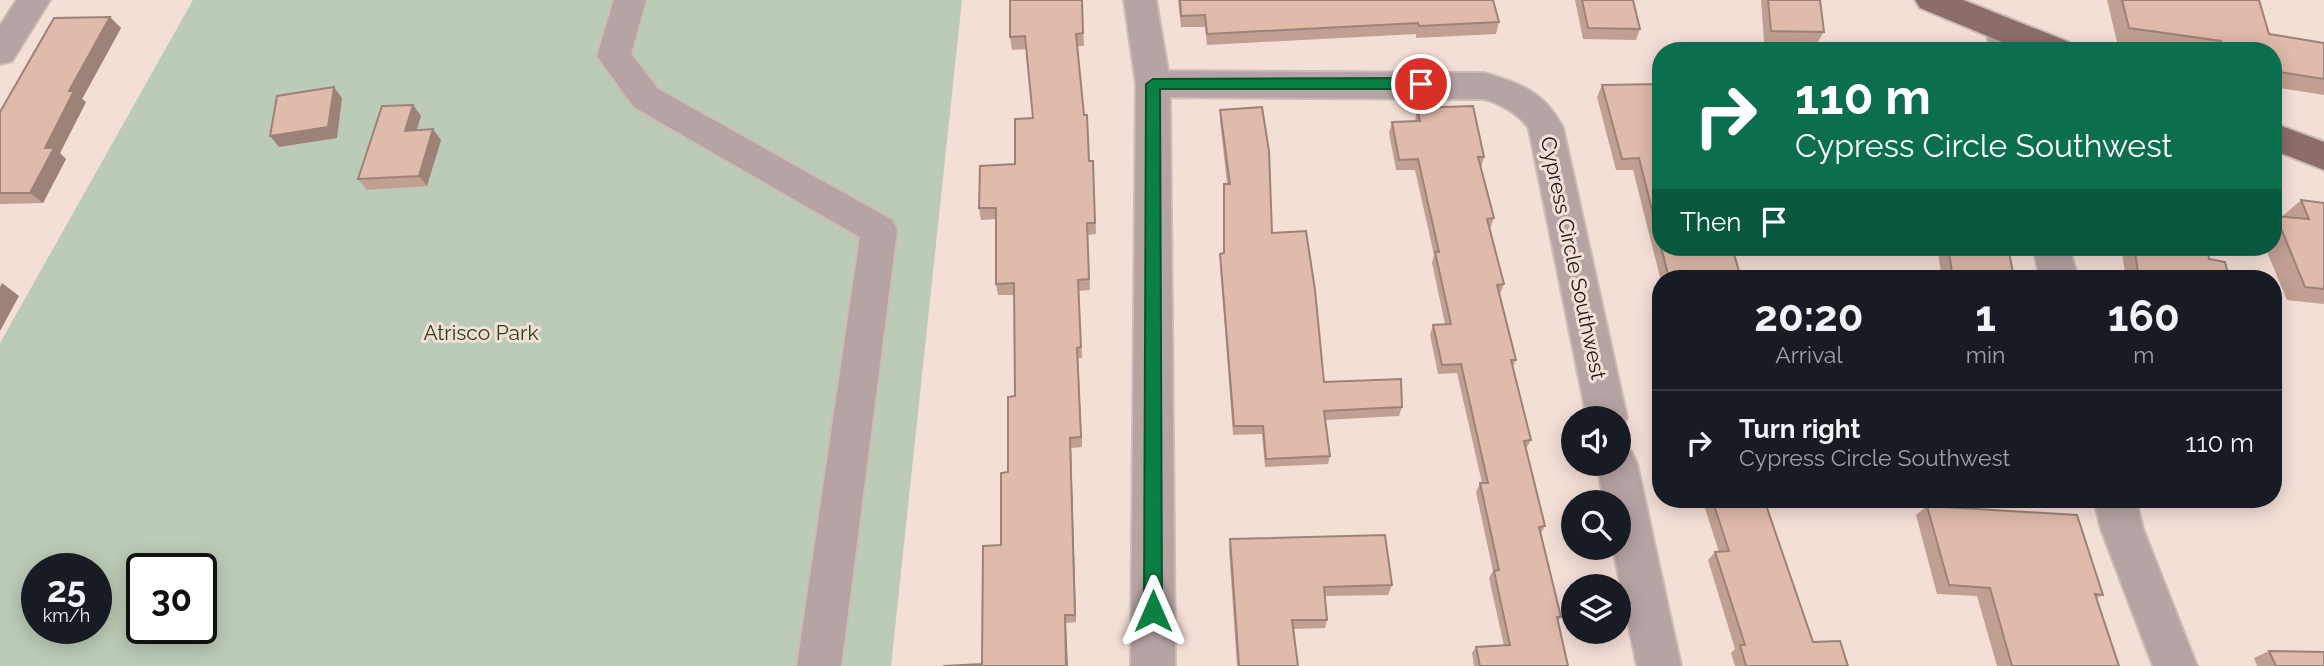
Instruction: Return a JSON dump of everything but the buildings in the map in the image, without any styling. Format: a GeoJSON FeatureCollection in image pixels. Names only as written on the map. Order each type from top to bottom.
{"type":"FeatureCollection","features":[{"type":"Feature","properties":{"kind":"main road"},"geometry":{"type":"LineString","coordinates":[[1931,0],[2004,40]]}},
{"type":"Feature","properties":{"kind":"main road"},"geometry":{"type":"LineString","coordinates":[[2282,140],[2324,156]]}},
{"type":"Feature","properties":{"kind":"street"},"geometry":{"type":"LineString","coordinates":[[0,52],[34,0]]}},
{"type":"Feature","properties":{"kind":"street"},"geometry":{"type":"LineString","coordinates":[[630,0],[614,56],[646,98],[879,230],[819,666]]}},
{"type":"Feature","properties":{"kind":"street"},"geometry":{"type":"LineString","coordinates":[[1140,0],[1153,84],[1153,666]]}},
{"type":"Feature","properties":{"kind":"street","name":"Cypress Circle Southwest"},"geometry":{"type":"LineString","coordinates":[[1153,84],[1484,86],[1506,92],[1537,113],[1546,128],[1604,406]]}},
{"type":"Feature","properties":{"kind":"street"},"geometry":{"type":"LineString","coordinates":[[1619,476],[1659,666]]}},
{"type":"Feature","properties":{"kind":"street"},"geometry":{"type":"LineString","coordinates":[[2117,508],[2175,666]]}},
{"type":"Feature","properties":{"kind":"green space","name":"Atrisco Park"},"geometry":{"type":"Polygon","coordinates":[[[193,0],[962,0],[891,666],[0,666],[0,343],[193,0]]]}},
{"type":"Feature","properties":{"kind":"route"},"geometry":{"type":"LineString","coordinates":[[1153,611],[1153,84],[1421,84]]}}]}
